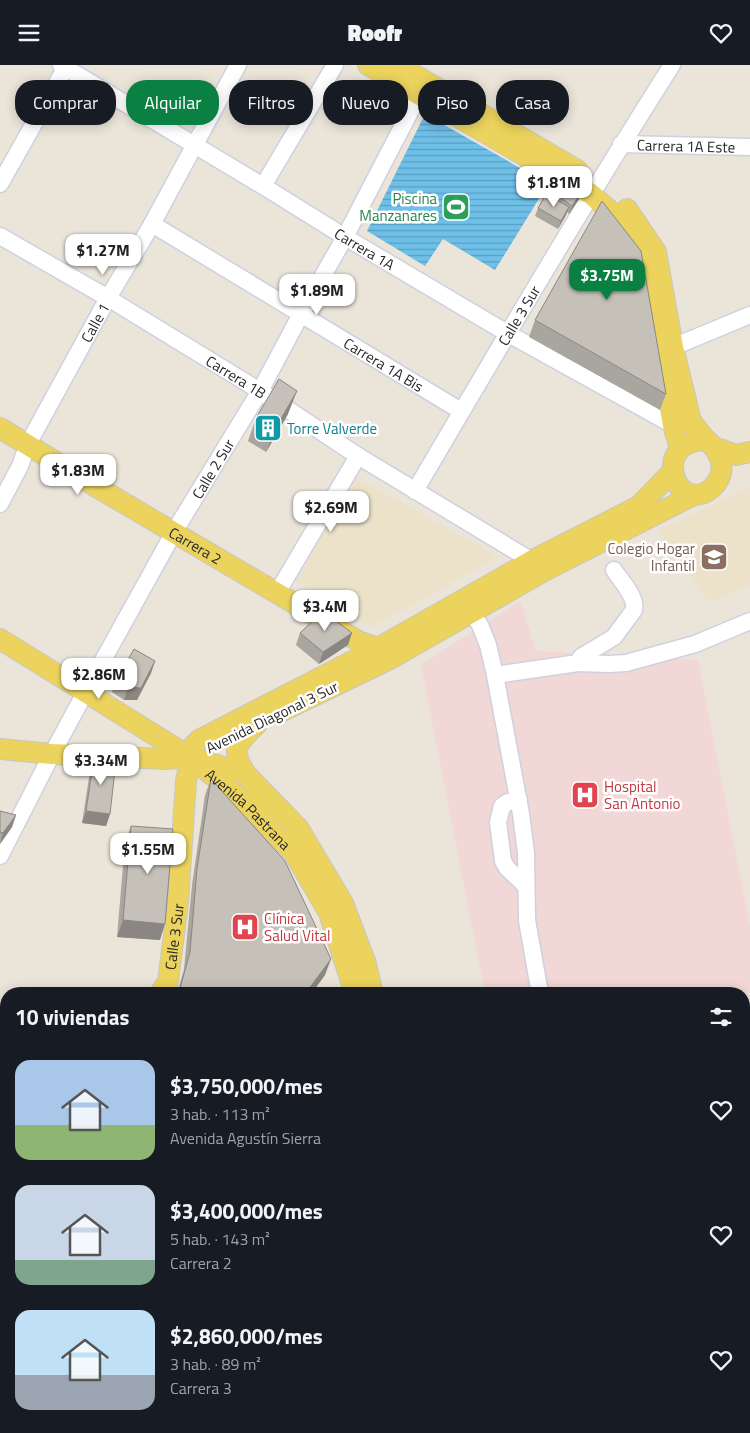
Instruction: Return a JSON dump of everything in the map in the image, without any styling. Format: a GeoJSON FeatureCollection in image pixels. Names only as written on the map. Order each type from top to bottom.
{"type":"FeatureCollection","features":[{"type":"Feature","properties":{"kind":"main road"},"geometry":{"type":"LineString","coordinates":[[368,65],[418,86]]}},
{"type":"Feature","properties":{"kind":"main road"},"geometry":{"type":"LineString","coordinates":[[398,65],[418,84]]}},
{"type":"Feature","properties":{"kind":"main road"},"geometry":{"type":"LineString","coordinates":[[486,125],[595,188],[622,223],[644,263],[673,425],[680,448]]}},
{"type":"Feature","properties":{"kind":"main road"},"geometry":{"type":"LineString","coordinates":[[658,346],[691,421],[712,444],[726,459],[727,470],[722,484],[710,493],[694,495],[684,490],[676,482],[673,471],[674,460],[680,448],[688,443],[712,444],[736,455],[750,452]]}},
{"type":"Feature","properties":{"kind":"main road","name":"Carrera 2"},"geometry":{"type":"LineString","coordinates":[[0,428],[100,489],[384,654]]}},
{"type":"Feature","properties":{"kind":"main road"},"geometry":{"type":"LineString","coordinates":[[727,470],[750,464]]}},
{"type":"Feature","properties":{"kind":"main road","name":"Avenida Diagonal 3 Sur"},"geometry":{"type":"LineString","coordinates":[[190,757],[384,654],[540,565],[639,506],[673,471]]}},
{"type":"Feature","properties":{"kind":"main road","name":"Avenida Diagonal 3 Sur"},"geometry":{"type":"LineString","coordinates":[[540,565],[694,495]]}},
{"type":"Feature","properties":{"kind":"main road"},"geometry":{"type":"LineString","coordinates":[[0,639],[190,757]]}},
{"type":"Feature","properties":{"kind":"main road","name":"Avenida Diagonal 3 Sur"},"geometry":{"type":"LineString","coordinates":[[190,757],[193,746],[199,740],[384,654]]}},
{"type":"Feature","properties":{"kind":"main road"},"geometry":{"type":"LineString","coordinates":[[245,773],[240,765],[236,750],[240,741],[257,723]]}},
{"type":"Feature","properties":{"kind":"main road"},"geometry":{"type":"LineString","coordinates":[[0,749],[52,754],[165,759],[190,757]]}},
{"type":"Feature","properties":{"kind":"main road","name":"Avenida Pastrana"},"geometry":{"type":"LineString","coordinates":[[190,757],[245,773],[299,829],[343,903],[366,963],[371,987]]}},
{"type":"Feature","properties":{"kind":"main road","name":"Avenida Pastrana"},"geometry":{"type":"LineString","coordinates":[[190,757],[245,802],[294,853],[329,913],[353,987]]}},
{"type":"Feature","properties":{"kind":"main road","name":"Calle 3 Sur"},"geometry":{"type":"LineString","coordinates":[[164,987],[168,981],[178,903],[186,781],[190,757]]}},
{"type":"Feature","properties":{"kind":"street","name":"Calle 1"},"geometry":{"type":"LineString","coordinates":[[0,504],[20,466],[28,444],[108,299],[152,224],[238,65]]}},
{"type":"Feature","properties":{"kind":"street"},"geometry":{"type":"LineString","coordinates":[[263,185],[335,65]]}},
{"type":"Feature","properties":{"kind":"street","name":"Calle 3 Sur"},"geometry":{"type":"LineString","coordinates":[[415,491],[507,333],[672,65]]}},
{"type":"Feature","properties":{"kind":"street","name":"Carrera 1A"},"geometry":{"type":"LineString","coordinates":[[65,66],[194,146],[263,185],[345,237],[507,333],[673,425]]}},
{"type":"Feature","properties":{"kind":"street"},"geometry":{"type":"LineString","coordinates":[[0,184],[65,66]]}},
{"type":"Feature","properties":{"kind":"street","name":"Calle 2 Sur"},"geometry":{"type":"LineString","coordinates":[[0,856],[86,691],[174,532],[260,391],[345,237],[418,96]]}},
{"type":"Feature","properties":{"kind":"street","name":"Carrera 1A Este"},"geometry":{"type":"LineString","coordinates":[[622,145],[750,147]]}},
{"type":"Feature","properties":{"kind":"street","name":"Carrera 1A Bis"},"geometry":{"type":"LineString","coordinates":[[152,224],[461,411]]}},
{"type":"Feature","properties":{"kind":"street","name":"Carrera 1B"},"geometry":{"type":"LineString","coordinates":[[0,236],[260,391],[358,456],[540,565]]}},
{"type":"Feature","properties":{"kind":"street"},"geometry":{"type":"LineString","coordinates":[[658,346],[750,315]]}},
{"type":"Feature","properties":{"kind":"street"},"geometry":{"type":"LineString","coordinates":[[277,593],[358,456]]}},
{"type":"Feature","properties":{"kind":"street"},"geometry":{"type":"LineString","coordinates":[[578,663],[581,657],[614,637],[634,610],[635,605],[632,598],[614,570]]}},
{"type":"Feature","properties":{"kind":"street"},"geometry":{"type":"LineString","coordinates":[[468,606],[483,632],[495,675],[519,800],[526,853],[527,920],[539,987]]}},
{"type":"Feature","properties":{"kind":"street"},"geometry":{"type":"LineString","coordinates":[[495,675],[578,663],[626,663],[695,643],[750,621]]}},
{"type":"Feature","properties":{"kind":"street"},"geometry":{"type":"LineString","coordinates":[[519,800],[502,806],[498,822],[503,861],[507,868],[526,886]]}},
{"type":"Feature","properties":{"kind":"shaded area"},"geometry":{"type":"Polygon","coordinates":[[[356,477],[498,557],[372,627],[296,581],[356,477]]]}},
{"type":"Feature","properties":{"kind":"shaded area","name":"Colegio Hogar Infantil"},"geometry":{"type":"Polygon","coordinates":[[[750,488],[750,584],[710,603],[658,530],[750,488]]]}},
{"type":"Feature","properties":{"kind":"shaded area","name":"Hospital San Antonio"},"geometry":{"type":"Polygon","coordinates":[[[520,601],[536,651],[698,660],[750,926],[750,987],[484,987],[421,665],[520,601]]]}},
{"type":"Feature","properties":{"kind":"water","name":"Piscina Manzanares"},"geometry":{"type":"Polygon","coordinates":[[[420,125],[444,125],[548,184],[495,270],[443,239],[425,266],[367,231],[420,125]]]}},
{"type":"Feature","properties":{"kind":"building"},"geometry":{"type":"Polygon","coordinates":[[[567,180],[582,191],[572,206],[557,195],[567,180]]]}},
{"type":"Feature","properties":{"kind":"building"},"geometry":{"type":"Polygon","coordinates":[[[546,194],[569,207],[561,221],[538,208],[546,194]]]}},
{"type":"Feature","properties":{"kind":"building"},"geometry":{"type":"Polygon","coordinates":[[[602,201],[641,251],[666,394],[535,320],[602,201]]]}},
{"type":"Feature","properties":{"kind":"building"},"geometry":{"type":"Polygon","coordinates":[[[279,379],[297,391],[275,429],[256,418],[279,379]]]}},
{"type":"Feature","properties":{"kind":"building"},"geometry":{"type":"Polygon","coordinates":[[[323,611],[352,633],[323,652],[300,633],[323,611]]]}},
{"type":"Feature","properties":{"kind":"building"},"geometry":{"type":"Polygon","coordinates":[[[134,649],[155,661],[141,688],[128,687],[116,680],[134,649]]]}},
{"type":"Feature","properties":{"kind":"building"},"geometry":{"type":"Polygon","coordinates":[[[94,758],[116,761],[110,814],[86,811],[94,758]]]}},
{"type":"Feature","properties":{"kind":"building","name":"Clínica Salud Vital"},"geometry":{"type":"Polygon","coordinates":[[[211,779],[285,861],[331,959],[310,987],[180,987],[190,952],[197,869],[211,779]]]}},
{"type":"Feature","properties":{"kind":"building"},"geometry":{"type":"Polygon","coordinates":[[[0,811],[16,815],[3,833],[0,832],[0,811]]]}},
{"type":"Feature","properties":{"kind":"building"},"geometry":{"type":"Polygon","coordinates":[[[131,826],[173,829],[165,924],[123,920],[131,826]]]}},
{"type":"Feature","properties":{"kind":"place","name":"Piscina Manzanares"},"geometry":{"type":"Point","coordinates":[456,207]}},
{"type":"Feature","properties":{"kind":"place","name":"Torre Valverde"},"geometry":{"type":"Point","coordinates":[268,428]}},
{"type":"Feature","properties":{"kind":"place","name":"Colegio Hogar Infantil"},"geometry":{"type":"Point","coordinates":[714,557]}},
{"type":"Feature","properties":{"kind":"place","name":"Hospital San Antonio"},"geometry":{"type":"Point","coordinates":[585,795]}},
{"type":"Feature","properties":{"kind":"place","name":"Clínica Salud Vital"},"geometry":{"type":"Point","coordinates":[245,927]}}]}
